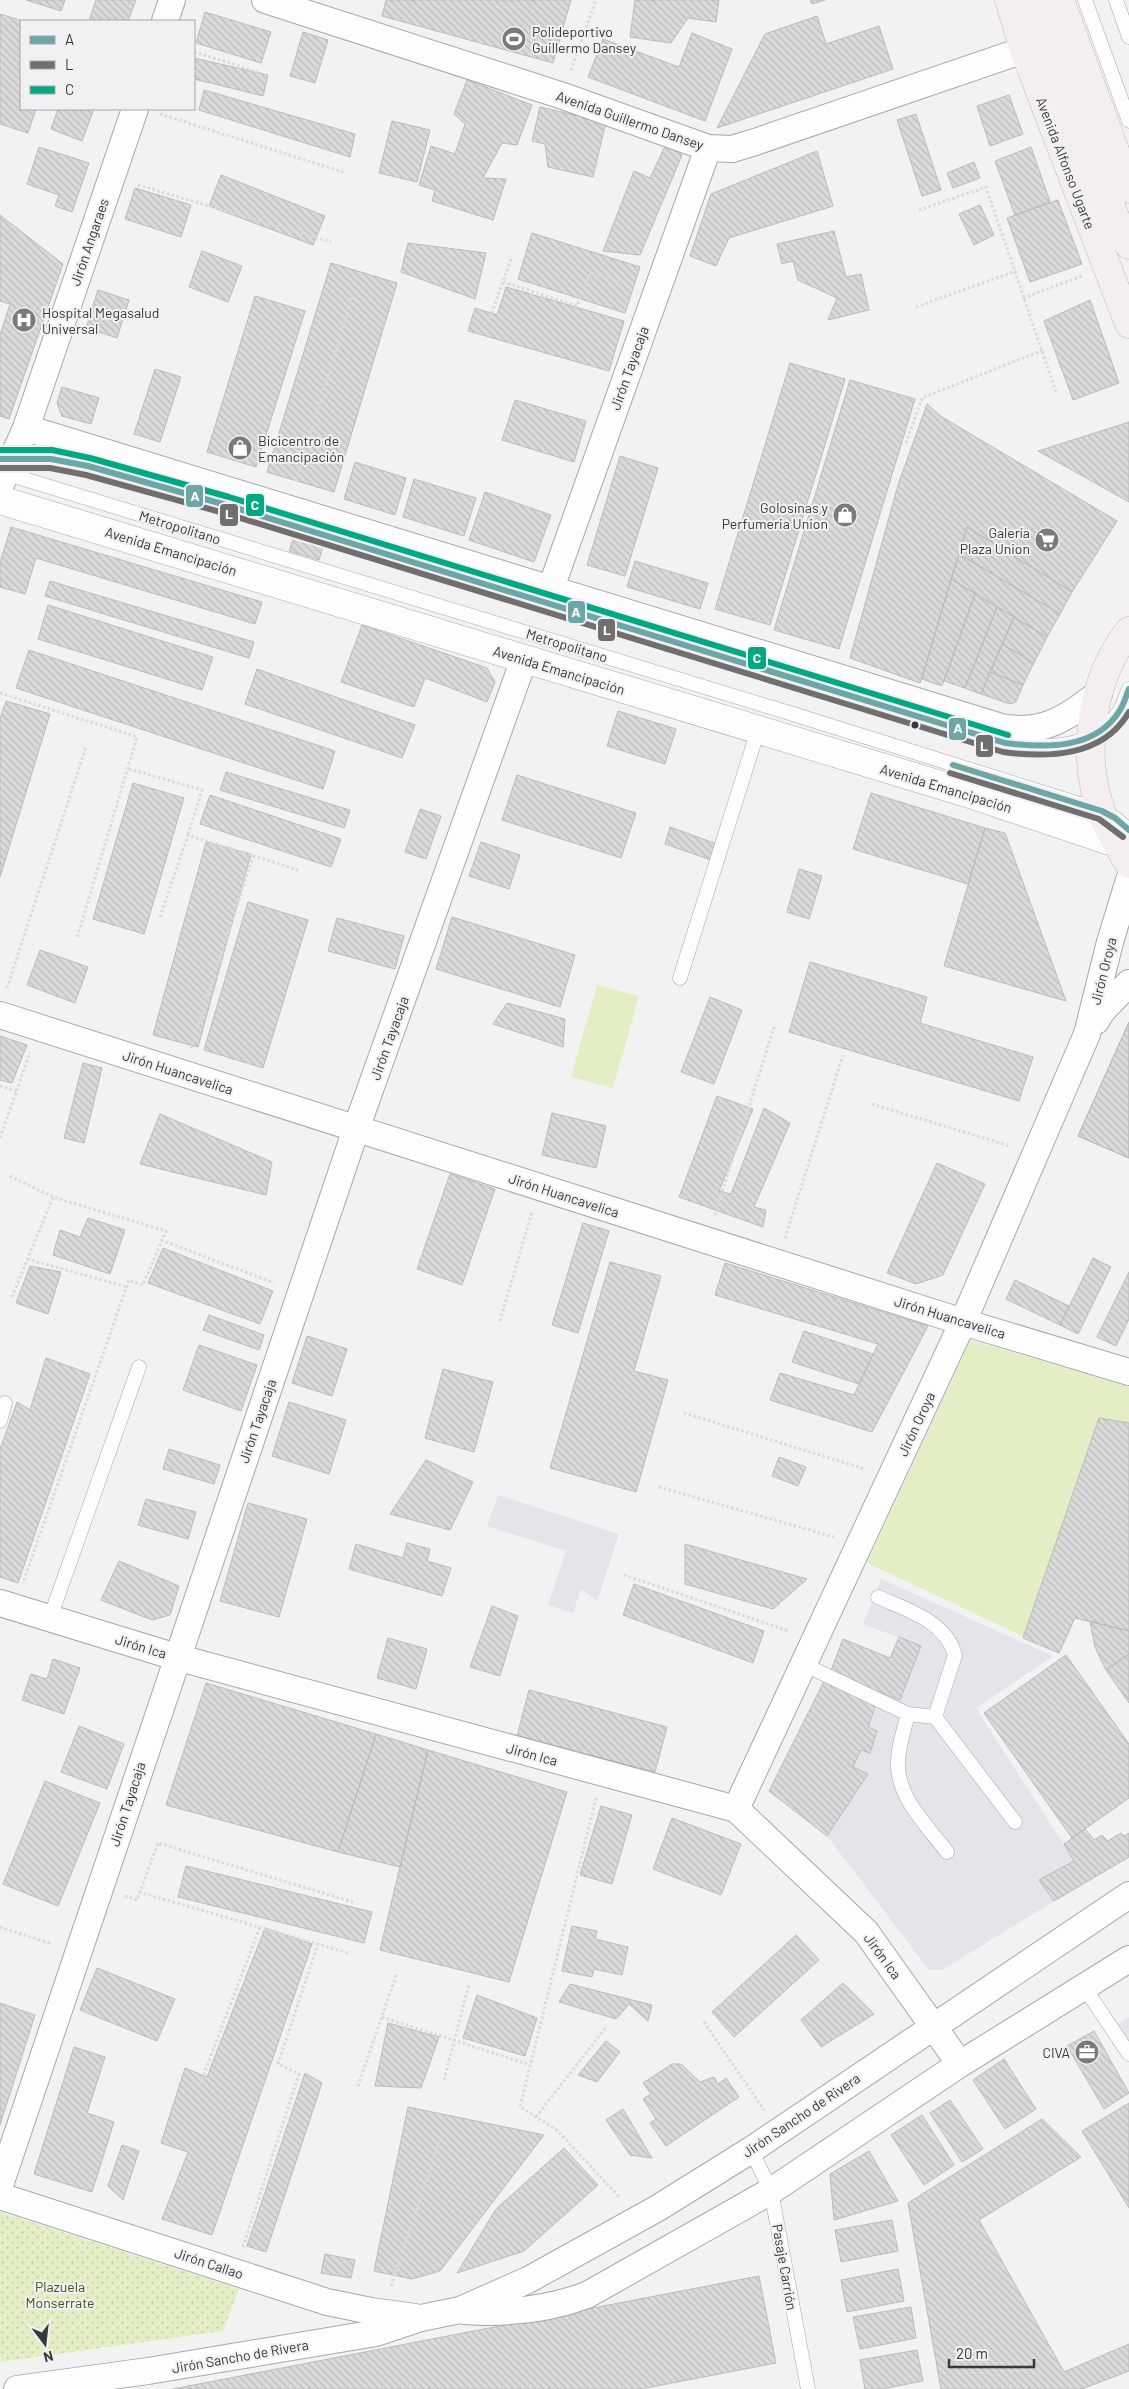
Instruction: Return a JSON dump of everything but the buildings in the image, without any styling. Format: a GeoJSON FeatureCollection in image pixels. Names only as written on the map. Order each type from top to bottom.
{"type":"FeatureCollection","features":[{"type":"Feature","properties":{"kind":"main road","name":"Avenida Alfonso Ugarte"},"geometry":{"type":"LineString","coordinates":[[1009,0],[1024,50],[1129,324]]}},
{"type":"Feature","properties":{"kind":"main road"},"geometry":{"type":"LineString","coordinates":[[1035,0],[1115,217],[1129,245]]}},
{"type":"Feature","properties":{"kind":"main road"},"geometry":{"type":"LineString","coordinates":[[1060,0],[1129,189]]}},
{"type":"Feature","properties":{"kind":"main road","name":"Avenida Emancipación"},"geometry":{"type":"LineString","coordinates":[[0,500],[967,793],[1125,846]]}},
{"type":"Feature","properties":{"kind":"main road"},"geometry":{"type":"LineString","coordinates":[[1125,846],[1102,811],[1094,779],[1092,737],[1103,677],[1129,631]]}},
{"type":"Feature","properties":{"kind":"street"},"geometry":{"type":"LineString","coordinates":[[165,20],[172,0]]}},
{"type":"Feature","properties":{"kind":"street","name":"Avenida Guillermo Dansey"},"geometry":{"type":"LineString","coordinates":[[265,0],[563,96],[708,148],[732,149],[755,142],[1024,50]]}},
{"type":"Feature","properties":{"kind":"street","name":"Jirón Angaraes"},"geometry":{"type":"LineString","coordinates":[[4,470],[26,428],[111,178],[144,110]]}},
{"type":"Feature","properties":{"kind":"street","name":"Jirón Tayacaja"},"geometry":{"type":"LineString","coordinates":[[551,588],[708,148]]}},
{"type":"Feature","properties":{"kind":"street"},"geometry":{"type":"LineString","coordinates":[[26,428],[1001,727],[1029,729],[1047,726],[1073,713],[1099,693]]}},
{"type":"Feature","properties":{"kind":"street","name":"Jirón Tayacaja"},"geometry":{"type":"LineString","coordinates":[[0,2185],[176,1657],[356,1128],[524,659]]}},
{"type":"Feature","properties":{"kind":"street","name":"Jirón Oroya"},"geometry":{"type":"LineString","coordinates":[[736,1809],[805,1665],[963,1322],[1087,1034],[1110,942],[1129,880]]}},
{"type":"Feature","properties":{"kind":"street","name":"Jirón Oroya"},"geometry":{"type":"LineString","coordinates":[[1087,1034],[1102,1011],[1129,983]]}},
{"type":"Feature","properties":{"kind":"street","name":"Jirón Huancavelica"},"geometry":{"type":"LineString","coordinates":[[3,1002],[39,1028],[963,1322],[1129,1372]]}},
{"type":"Feature","properties":{"kind":"street","name":"Jirón Ica"},"geometry":{"type":"LineString","coordinates":[[7,1605],[176,1657],[736,1809],[866,1932],[960,2064]]}},
{"type":"Feature","properties":{"kind":"street","name":"Jirón Sancho de Rivera"},"geometry":{"type":"LineString","coordinates":[[17,2389],[148,2371],[376,2333],[421,2318],[460,2310],[528,2280],[639,2218],[751,2150],[932,2026],[1129,1895]]}},
{"type":"Feature","properties":{"kind":"street","name":"Jirón Sancho de Rivera"},"geometry":{"type":"LineString","coordinates":[[460,2310],[506,2312],[574,2300],[596,2290],[771,2191],[960,2064],[1129,1958]]}},
{"type":"Feature","properties":{"kind":"street","name":"Jirón Callao"},"geometry":{"type":"LineString","coordinates":[[0,2196],[328,2302],[382,2313],[421,2318]]}},
{"type":"Feature","properties":{"kind":"lane"},"geometry":{"type":"LineString","coordinates":[[1085,0],[1129,121]]}},
{"type":"Feature","properties":{"kind":"lane"},"geometry":{"type":"LineString","coordinates":[[1116,0],[1129,37]]}},
{"type":"Feature","properties":{"kind":"lane"},"geometry":{"type":"LineString","coordinates":[[4,470],[51,459],[88,466],[226,505],[998,741],[1030,747],[1066,746],[1092,737],[1106,727],[1119,713],[1129,689]]}},
{"type":"Feature","properties":{"kind":"lane","name":"Metropolitano"},"geometry":{"type":"LineString","coordinates":[[4,470],[1102,811]]}},
{"type":"Feature","properties":{"kind":"lane"},"geometry":{"type":"LineString","coordinates":[[680,978],[758,730]]}},
{"type":"Feature","properties":{"kind":"lane"},"geometry":{"type":"LineString","coordinates":[[50,1618],[139,1367]]}},
{"type":"Feature","properties":{"kind":"lane"},"geometry":{"type":"LineString","coordinates":[[0,1421],[5,1403]]}},
{"type":"Feature","properties":{"kind":"lane"},"geometry":{"type":"LineString","coordinates":[[878,1597],[932,1622],[952,1645],[955,1655],[935,1717]]}},
{"type":"Feature","properties":{"kind":"lane"},"geometry":{"type":"LineString","coordinates":[[805,1665],[908,1714],[935,1717],[1015,1822]]}},
{"type":"Feature","properties":{"kind":"lane"},"geometry":{"type":"LineString","coordinates":[[908,1714],[898,1766],[902,1787],[915,1810],[947,1852]]}},
{"type":"Feature","properties":{"kind":"lane"},"geometry":{"type":"LineString","coordinates":[[1084,1987],[1129,2054]]}},
{"type":"Feature","properties":{"kind":"lane","name":"Pasaje Carrión"},"geometry":{"type":"LineString","coordinates":[[751,2150],[771,2191],[808,2389]]}},
{"type":"Feature","properties":{"kind":"path"},"geometry":{"type":"LineString","coordinates":[[563,96],[596,0]]}},
{"type":"Feature","properties":{"kind":"path"},"geometry":{"type":"LineString","coordinates":[[195,52],[258,72]]}},
{"type":"Feature","properties":{"kind":"path"},"geometry":{"type":"LineString","coordinates":[[144,110],[343,172]]}},
{"type":"Feature","properties":{"kind":"path"},"geometry":{"type":"LineString","coordinates":[[111,178],[331,242]]}},
{"type":"Feature","properties":{"kind":"path"},"geometry":{"type":"LineString","coordinates":[[919,210],[986,186],[1056,392]]}},
{"type":"Feature","properties":{"kind":"path"},"geometry":{"type":"LineString","coordinates":[[490,318],[512,256]]}},
{"type":"Feature","properties":{"kind":"path"},"geometry":{"type":"LineString","coordinates":[[1023,298],[1106,267]]}},
{"type":"Feature","properties":{"kind":"path"},"geometry":{"type":"LineString","coordinates":[[916,307],[1016,271]]}},
{"type":"Feature","properties":{"kind":"path"},"geometry":{"type":"LineString","coordinates":[[502,282],[577,306],[590,274],[656,293]]}},
{"type":"Feature","properties":{"kind":"path"},"geometry":{"type":"LineString","coordinates":[[288,508],[352,298]]}},
{"type":"Feature","properties":{"kind":"path"},"geometry":{"type":"LineString","coordinates":[[906,443],[922,398],[1043,350]]}},
{"type":"Feature","properties":{"kind":"path"},"geometry":{"type":"LineString","coordinates":[[0,693],[138,737],[77,938]]}},
{"type":"Feature","properties":{"kind":"path"},"geometry":{"type":"LineString","coordinates":[[3,1002],[86,746]]}},
{"type":"Feature","properties":{"kind":"path"},"geometry":{"type":"LineString","coordinates":[[129,769],[202,790],[160,917]]}},
{"type":"Feature","properties":{"kind":"path"},"geometry":{"type":"LineString","coordinates":[[188,835],[298,870]]}},
{"type":"Feature","properties":{"kind":"path"},"geometry":{"type":"LineString","coordinates":[[183,1074],[253,856]]}},
{"type":"Feature","properties":{"kind":"path"},"geometry":{"type":"LineString","coordinates":[[707,1240],[774,1027]]}},
{"type":"Feature","properties":{"kind":"path"},"geometry":{"type":"LineString","coordinates":[[0,1138],[39,1028]]}},
{"type":"Feature","properties":{"kind":"path"},"geometry":{"type":"LineString","coordinates":[[777,1263],[843,1055]]}},
{"type":"Feature","properties":{"kind":"path"},"geometry":{"type":"LineString","coordinates":[[0,1086],[16,1091]]}},
{"type":"Feature","properties":{"kind":"path"},"geometry":{"type":"LineString","coordinates":[[872,1104],[1036,1153]]}},
{"type":"Feature","properties":{"kind":"path"},"geometry":{"type":"LineString","coordinates":[[7,1605],[129,1280],[143,1285],[160,1240],[166,1231],[53,1197],[10,1176]]}},
{"type":"Feature","properties":{"kind":"path"},"geometry":{"type":"LineString","coordinates":[[500,1321],[540,1187]]}},
{"type":"Feature","properties":{"kind":"path"},"geometry":{"type":"LineString","coordinates":[[12,1297],[53,1197]]}},
{"type":"Feature","properties":{"kind":"path"},"geometry":{"type":"LineString","coordinates":[[160,1240],[300,1293]]}},
{"type":"Feature","properties":{"kind":"path"},"geometry":{"type":"LineString","coordinates":[[27,1258],[127,1287]]}},
{"type":"Feature","properties":{"kind":"path"},"geometry":{"type":"LineString","coordinates":[[684,1413],[891,1477]]}},
{"type":"Feature","properties":{"kind":"path"},"geometry":{"type":"LineString","coordinates":[[659,1487],[860,1544]]}},
{"type":"Feature","properties":{"kind":"path"},"geometry":{"type":"LineString","coordinates":[[624,1575],[815,1640]]}},
{"type":"Feature","properties":{"kind":"path"},"geometry":{"type":"LineString","coordinates":[[602,1773],[552,1984],[520,2107],[557,2130],[639,2218]]}},
{"type":"Feature","properties":{"kind":"path"},"geometry":{"type":"LineString","coordinates":[[99,1888],[136,1900],[158,1843],[356,1903]]}},
{"type":"Feature","properties":{"kind":"path"},"geometry":{"type":"LineString","coordinates":[[139,1892],[348,1953]]}},
{"type":"Feature","properties":{"kind":"path"},"geometry":{"type":"LineString","coordinates":[[0,1927],[78,1953]]}},
{"type":"Feature","properties":{"kind":"path"},"geometry":{"type":"LineString","coordinates":[[200,2084],[260,1927]]}},
{"type":"Feature","properties":{"kind":"path"},"geometry":{"type":"LineString","coordinates":[[235,2272],[300,2074],[278,2064],[318,1944]]}},
{"type":"Feature","properties":{"kind":"path"},"geometry":{"type":"LineString","coordinates":[[358,2086],[397,1973]]}},
{"type":"Feature","properties":{"kind":"path"},"geometry":{"type":"LineString","coordinates":[[444,2080],[469,1984]]}},
{"type":"Feature","properties":{"kind":"path"},"geometry":{"type":"LineString","coordinates":[[382,2017],[530,2065]]}},
{"type":"Feature","properties":{"kind":"path"},"geometry":{"type":"LineString","coordinates":[[704,2022],[778,2131]]}},
{"type":"Feature","properties":{"kind":"path"},"geometry":{"type":"LineString","coordinates":[[536,2117],[607,2026]]}},
{"type":"Feature","properties":{"kind":"path"},"geometry":{"type":"LineString","coordinates":[[382,2313],[444,2128]]}},
{"type":"Feature","properties":{"kind":"shaded area"},"geometry":{"type":"Polygon","coordinates":[[[498,1495],[619,1534],[597,1601],[581,1589],[573,1613],[548,1605],[566,1551],[487,1526],[498,1495]]]}},
{"type":"Feature","properties":{"kind":"shaded area"},"geometry":{"type":"Polygon","coordinates":[[[881,1579],[1053,1656],[976,1708],[1074,1861],[1039,1880],[1054,1901],[942,1970],[929,1970],[827,1836],[868,1775],[853,1767],[861,1750],[870,1753],[877,1731],[868,1727],[881,1693],[900,1700],[921,1646],[863,1624],[881,1579]]]}},
{"type":"Feature","properties":{"kind":"shaded area"},"geometry":{"type":"Polygon","coordinates":[[[1129,2017],[1129,2046],[1115,2026],[1129,2017]]]}},
{"type":"Feature","properties":{"kind":"green space"},"geometry":{"type":"Polygon","coordinates":[[[597,985],[639,996],[613,1088],[571,1077],[597,985]]]}},
{"type":"Feature","properties":{"kind":"green space"},"geometry":{"type":"Polygon","coordinates":[[[971,1340],[1129,1387],[1129,1631],[1075,1618],[1059,1653],[867,1563],[971,1340]]]}},
{"type":"Feature","properties":{"kind":"green space","name":"Plazuela Monserrate"},"geometry":{"type":"Polygon","coordinates":[[[0,2212],[239,2289],[223,2331],[0,2362],[0,2212]]]}},
{"type":"Feature","properties":{"kind":"transit line","name":"C"},"geometry":{"type":"LineString","coordinates":[[0,450],[52,450],[90,458],[229,497],[1008,735]]}},
{"type":"Feature","properties":{"kind":"transit line","name":"A"},"geometry":{"type":"LineString","coordinates":[[0,459],[51,459],[88,466],[226,505],[1005,743],[1036,746],[1053,745],[1084,739],[1098,733],[1110,723],[1121,708],[1129,689]]}},
{"type":"Feature","properties":{"kind":"transit line","name":"L"},"geometry":{"type":"LineString","coordinates":[[0,468],[50,468],[86,475],[224,513],[1003,752],[1038,755],[1056,754],[1090,746],[1105,738],[1118,727],[1129,712]]}},
{"type":"Feature","properties":{"kind":"transit line","name":"A"},"geometry":{"type":"LineString","coordinates":[[953,765],[1102,811],[1115,818],[1129,830]]}},
{"type":"Feature","properties":{"kind":"transit line","name":"L"},"geometry":{"type":"LineString","coordinates":[[950,773],[1099,819],[1123,837]]}},
{"type":"Feature","properties":{"kind":"place","name":"Polideportivo Guillermo Dansey"},"geometry":{"type":"Point","coordinates":[514,39]}},
{"type":"Feature","properties":{"kind":"place","name":"Hospital Megasalud Universal"},"geometry":{"type":"Point","coordinates":[24,320]}},
{"type":"Feature","properties":{"kind":"place","name":"Bicicentro de Emancipación"},"geometry":{"type":"Point","coordinates":[240,448]}},
{"type":"Feature","properties":{"kind":"place","name":"Golosinas y Perfumeria Union"},"geometry":{"type":"Point","coordinates":[845,515]}},
{"type":"Feature","properties":{"kind":"place","name":"Galería Plaza Union"},"geometry":{"type":"Point","coordinates":[1047,540]}},
{"type":"Feature","properties":{"kind":"place","name":"CIVA"},"geometry":{"type":"Point","coordinates":[1087,2052]}}]}
